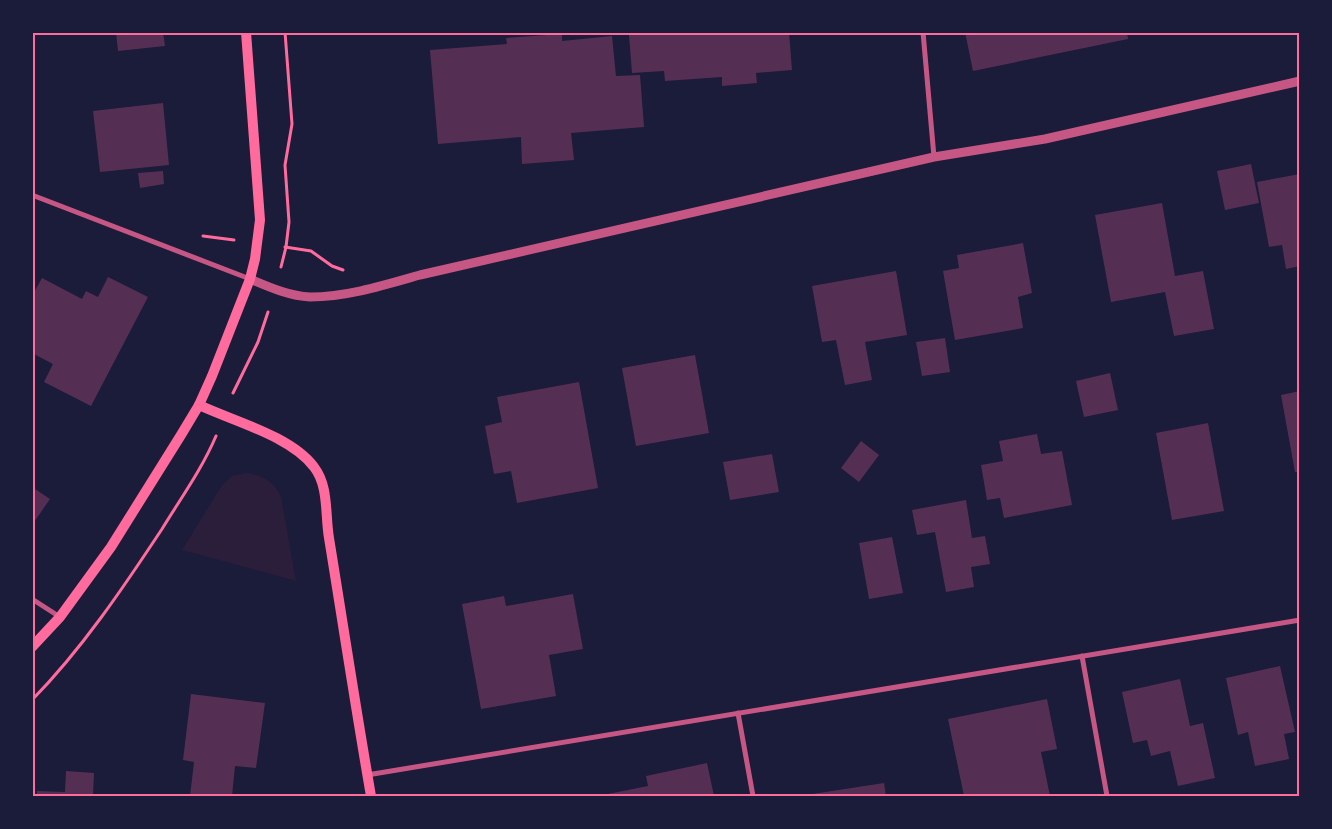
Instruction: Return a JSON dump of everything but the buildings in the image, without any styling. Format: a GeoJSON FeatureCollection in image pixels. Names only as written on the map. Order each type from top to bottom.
{"type":"FeatureCollection","features":[{"type":"Feature","properties":{"kind":"main road"},"geometry":{"type":"LineString","coordinates":[[32,647],[60,617],[124,526],[199,404],[225,346],[250,280],[260,220],[246,32]]}},
{"type":"Feature","properties":{"kind":"main road"},"geometry":{"type":"LineString","coordinates":[[199,404],[224,417],[270,435],[306,458],[316,469],[322,485],[371,796]]}},
{"type":"Feature","properties":{"kind":"street"},"geometry":{"type":"LineString","coordinates":[[923,32],[934,157]]}},
{"type":"Feature","properties":{"kind":"street"},"geometry":{"type":"LineString","coordinates":[[32,195],[274,289],[304,296],[318,297],[345,294],[420,274],[934,157],[1045,139],[1300,81]]}},
{"type":"Feature","properties":{"kind":"street"},"geometry":{"type":"LineString","coordinates":[[32,599],[60,617]]}},
{"type":"Feature","properties":{"kind":"street"},"geometry":{"type":"LineString","coordinates":[[368,775],[1300,620]]}},
{"type":"Feature","properties":{"kind":"street"},"geometry":{"type":"LineString","coordinates":[[1082,656],[1107,796]]}},
{"type":"Feature","properties":{"kind":"street"},"geometry":{"type":"LineString","coordinates":[[738,713],[753,796]]}},
{"type":"Feature","properties":{"kind":"shaded area"},"geometry":{"type":"Polygon","coordinates":[[[246,473],[267,480],[281,496],[296,581],[182,550],[222,485],[232,476],[246,473]]]}}]}
